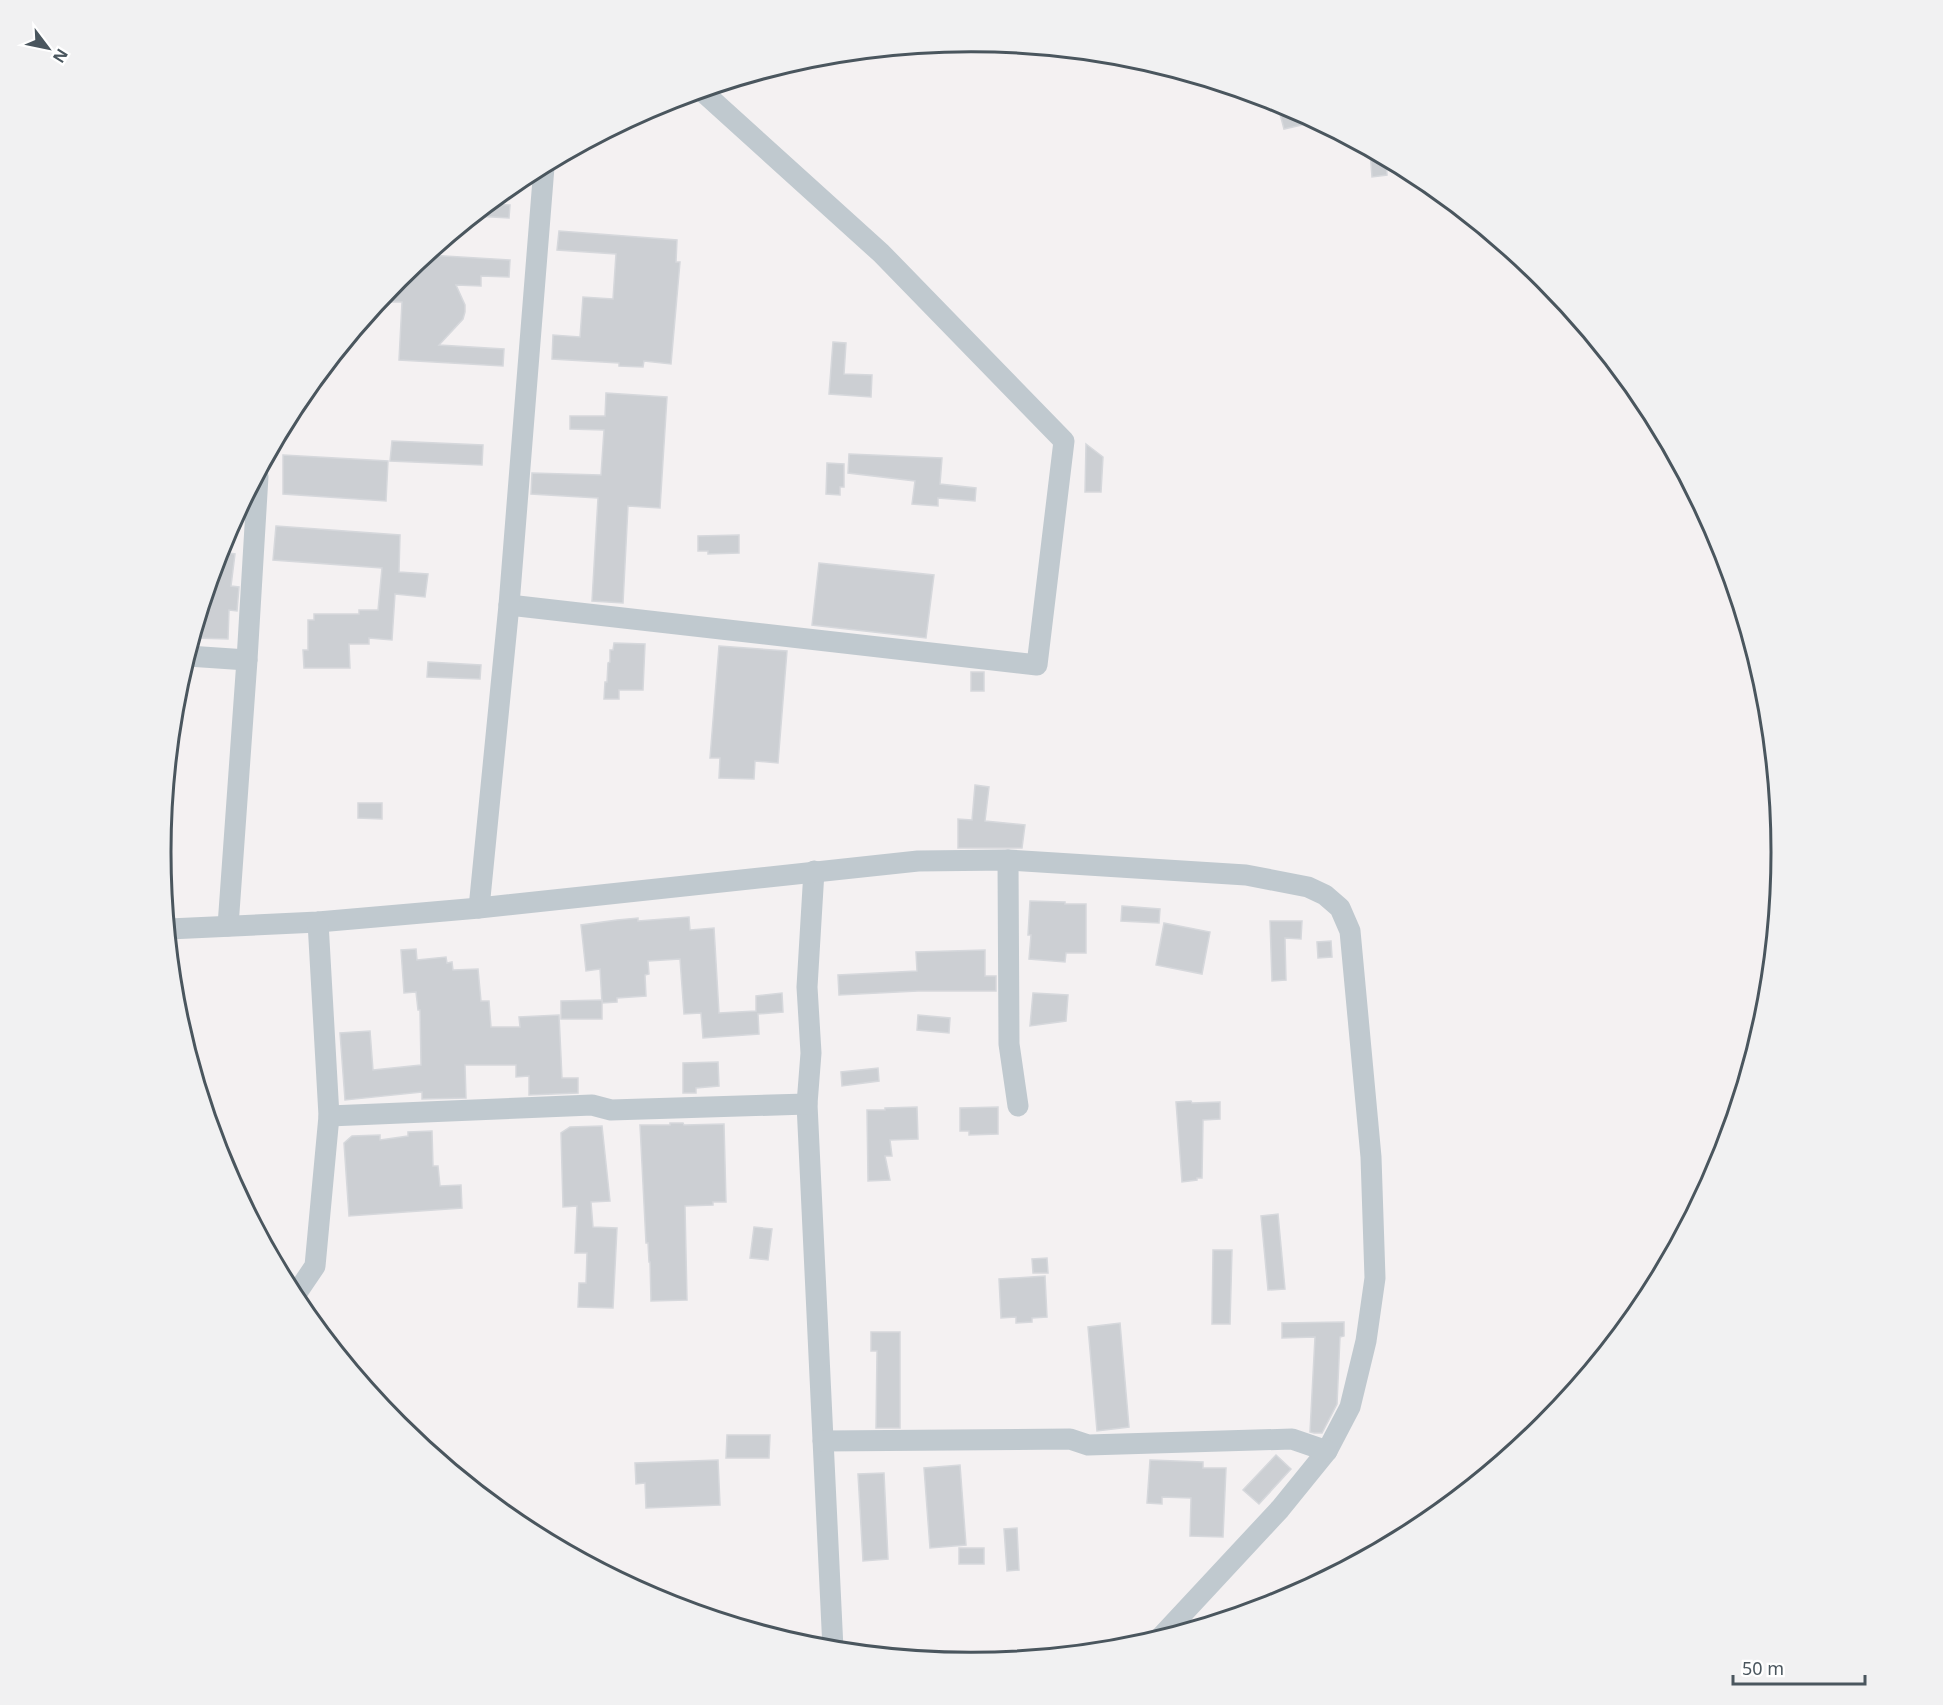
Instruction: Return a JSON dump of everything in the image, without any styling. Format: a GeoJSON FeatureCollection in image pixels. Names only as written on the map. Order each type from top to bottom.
{"type":"FeatureCollection","features":[{"type":"Feature","properties":{"kind":"street"},"geometry":{"type":"LineString","coordinates":[[509,605],[1037,665],[1064,441],[881,253],[709,97]]}},
{"type":"Feature","properties":{"kind":"street"},"geometry":{"type":"LineString","coordinates":[[478,908],[509,605],[543,177]]}},
{"type":"Feature","properties":{"kind":"street"},"geometry":{"type":"LineString","coordinates":[[228,926],[257,493]]}},
{"type":"Feature","properties":{"kind":"street"},"geometry":{"type":"LineString","coordinates":[[196,657],[247,660]]}},
{"type":"Feature","properties":{"kind":"street"},"geometry":{"type":"LineString","coordinates":[[175,929],[318,922],[478,908],[918,861],[1008,860],[1246,875],[1308,886],[1325,895],[1340,908],[1350,931],[1371,1157],[1375,1278],[1366,1341],[1350,1407],[1327,1451],[1280,1509],[1170,1627]]}},
{"type":"Feature","properties":{"kind":"street"},"geometry":{"type":"LineString","coordinates":[[1008,860],[1009,1044],[1018,1106]]}},
{"type":"Feature","properties":{"kind":"street"},"geometry":{"type":"LineString","coordinates":[[814,871],[807,987],[812,1053],[807,1104],[833,1640]]}},
{"type":"Feature","properties":{"kind":"street"},"geometry":{"type":"LineString","coordinates":[[300,1288],[315,1266],[329,1116],[318,922]]}},
{"type":"Feature","properties":{"kind":"street"},"geometry":{"type":"LineString","coordinates":[[329,1116],[592,1105],[611,1110],[807,1104]]}},
{"type":"Feature","properties":{"kind":"street"},"geometry":{"type":"LineString","coordinates":[[823,1441],[1070,1439],[1088,1445],[1292,1439],[1327,1451]]}},
{"type":"Feature","properties":{"kind":"building"},"geometry":{"type":"Polygon","coordinates":[[[1280,114],[1302,124],[1302,125],[1284,129],[1280,114]]]}},
{"type":"Feature","properties":{"kind":"building"},"geometry":{"type":"Polygon","coordinates":[[[1371,159],[1387,169],[1387,175],[1372,177],[1371,159]]]}},
{"type":"Feature","properties":{"kind":"building"},"geometry":{"type":"Polygon","coordinates":[[[503,205],[510,205],[509,218],[486,217],[503,205]]]}},
{"type":"Feature","properties":{"kind":"building"},"geometry":{"type":"Polygon","coordinates":[[[559,231],[677,240],[676,262],[680,262],[671,364],[644,361],[643,367],[619,366],[619,363],[552,359],[553,335],[580,337],[583,297],[613,299],[616,254],[557,250],[559,231]]]}},
{"type":"Feature","properties":{"kind":"building"},"geometry":{"type":"Polygon","coordinates":[[[439,256],[510,260],[509,277],[481,276],[481,286],[456,285],[465,305],[465,312],[463,319],[439,345],[504,349],[503,366],[399,360],[402,302],[392,302],[439,256]]]}},
{"type":"Feature","properties":{"kind":"building"},"geometry":{"type":"Polygon","coordinates":[[[833,342],[846,343],[844,374],[872,375],[871,397],[829,394],[833,342]]]}},
{"type":"Feature","properties":{"kind":"building"},"geometry":{"type":"Polygon","coordinates":[[[606,393],[667,397],[660,508],[628,506],[623,603],[592,601],[598,498],[531,494],[532,473],[601,475],[604,430],[570,429],[570,416],[605,416],[606,393]]]}},
{"type":"Feature","properties":{"kind":"building"},"geometry":{"type":"Polygon","coordinates":[[[392,441],[483,445],[482,465],[390,461],[392,441]]]}},
{"type":"Feature","properties":{"kind":"building"},"geometry":{"type":"Polygon","coordinates":[[[1086,444],[1103,457],[1101,492],[1085,492],[1086,444]]]}},
{"type":"Feature","properties":{"kind":"building"},"geometry":{"type":"Polygon","coordinates":[[[849,454],[942,458],[940,484],[976,488],[975,501],[938,498],[938,506],[912,504],[915,481],[848,473],[849,454]]]}},
{"type":"Feature","properties":{"kind":"building"},"geometry":{"type":"Polygon","coordinates":[[[283,455],[388,461],[386,501],[283,494],[283,455]]]}},
{"type":"Feature","properties":{"kind":"building"},"geometry":{"type":"Polygon","coordinates":[[[827,463],[844,464],[844,487],[840,487],[840,495],[826,494],[827,463]]]}},
{"type":"Feature","properties":{"kind":"building"},"geometry":{"type":"Polygon","coordinates":[[[276,526],[400,535],[399,572],[428,574],[425,597],[395,594],[392,640],[369,638],[369,644],[349,644],[350,668],[304,668],[303,650],[308,650],[308,620],[314,620],[314,614],[359,614],[359,610],[378,610],[382,568],[273,560],[276,526]]]}},
{"type":"Feature","properties":{"kind":"building"},"geometry":{"type":"Polygon","coordinates":[[[739,535],[739,553],[708,554],[708,551],[698,551],[698,536],[739,535]]]}},
{"type":"Feature","properties":{"kind":"building"},"geometry":{"type":"Polygon","coordinates":[[[229,553],[235,554],[231,586],[239,587],[237,611],[229,610],[228,639],[201,638],[229,553]]]}},
{"type":"Feature","properties":{"kind":"building"},"geometry":{"type":"Polygon","coordinates":[[[819,563],[934,575],[926,638],[812,625],[819,563]]]}},
{"type":"Feature","properties":{"kind":"building"},"geometry":{"type":"Polygon","coordinates":[[[614,643],[645,644],[643,690],[619,690],[619,699],[604,699],[610,650],[613,650],[614,643]]]}},
{"type":"Feature","properties":{"kind":"building"},"geometry":{"type":"Polygon","coordinates":[[[719,646],[787,651],[778,763],[755,761],[754,779],[719,778],[720,758],[710,758],[719,646]]]}},
{"type":"Feature","properties":{"kind":"building"},"geometry":{"type":"Polygon","coordinates":[[[428,662],[481,665],[480,679],[427,677],[428,662]]]}},
{"type":"Feature","properties":{"kind":"building"},"geometry":{"type":"Polygon","coordinates":[[[971,672],[984,672],[984,691],[971,691],[971,672]]]}},
{"type":"Feature","properties":{"kind":"building"},"geometry":{"type":"Polygon","coordinates":[[[975,785],[989,787],[985,821],[1025,825],[1022,848],[958,848],[958,819],[972,820],[975,785]]]}},
{"type":"Feature","properties":{"kind":"building"},"geometry":{"type":"Polygon","coordinates":[[[358,803],[382,803],[382,819],[358,818],[358,803]]]}},
{"type":"Feature","properties":{"kind":"building"},"geometry":{"type":"Polygon","coordinates":[[[1030,901],[1086,904],[1086,953],[1066,953],[1065,962],[1029,959],[1030,901]]]}},
{"type":"Feature","properties":{"kind":"building"},"geometry":{"type":"Polygon","coordinates":[[[1122,906],[1160,909],[1159,923],[1121,921],[1122,906]]]}},
{"type":"Feature","properties":{"kind":"building"},"geometry":{"type":"Polygon","coordinates":[[[689,917],[690,930],[714,928],[719,1013],[756,1011],[756,996],[782,993],[783,1012],[758,1014],[759,1034],[703,1038],[701,1013],[684,1014],[680,959],[648,961],[649,974],[645,975],[646,996],[617,998],[617,1002],[602,1003],[600,969],[586,971],[581,925],[638,918],[638,921],[689,917]]]}},
{"type":"Feature","properties":{"kind":"building"},"geometry":{"type":"Polygon","coordinates":[[[1270,921],[1302,921],[1301,939],[1285,938],[1286,980],[1272,981],[1270,921]]]}},
{"type":"Feature","properties":{"kind":"building"},"geometry":{"type":"Polygon","coordinates":[[[1164,923],[1210,932],[1202,974],[1156,965],[1164,923]]]}},
{"type":"Feature","properties":{"kind":"building"},"geometry":{"type":"Polygon","coordinates":[[[1331,941],[1332,957],[1318,958],[1317,942],[1331,941]]]}},
{"type":"Feature","properties":{"kind":"building"},"geometry":{"type":"Polygon","coordinates":[[[416,949],[417,960],[446,957],[447,963],[452,962],[453,970],[478,969],[481,1001],[489,1001],[491,1027],[520,1027],[519,1017],[559,1015],[562,1078],[578,1078],[578,1093],[529,1095],[529,1076],[516,1077],[516,1065],[465,1065],[466,1098],[422,1099],[422,1092],[345,1100],[340,1033],[370,1031],[373,1070],[421,1065],[420,1010],[418,1010],[416,992],[404,993],[401,950],[416,949]]]}},
{"type":"Feature","properties":{"kind":"building"},"geometry":{"type":"Polygon","coordinates":[[[985,950],[985,976],[996,976],[996,991],[918,991],[839,995],[838,975],[917,971],[916,952],[985,950]]]}},
{"type":"Feature","properties":{"kind":"building"},"geometry":{"type":"Polygon","coordinates":[[[1033,993],[1068,995],[1066,1021],[1030,1026],[1033,993]]]}},
{"type":"Feature","properties":{"kind":"building"},"geometry":{"type":"Polygon","coordinates":[[[602,1000],[602,1019],[561,1019],[561,1001],[602,1000]]]}},
{"type":"Feature","properties":{"kind":"building"},"geometry":{"type":"Polygon","coordinates":[[[918,1015],[950,1018],[949,1033],[917,1030],[918,1015]]]}},
{"type":"Feature","properties":{"kind":"building"},"geometry":{"type":"Polygon","coordinates":[[[718,1062],[719,1086],[696,1088],[696,1093],[683,1093],[683,1063],[718,1062]]]}},
{"type":"Feature","properties":{"kind":"building"},"geometry":{"type":"Polygon","coordinates":[[[878,1068],[879,1081],[842,1086],[841,1072],[878,1068]]]}},
{"type":"Feature","properties":{"kind":"building"},"geometry":{"type":"Polygon","coordinates":[[[1191,1101],[1192,1103],[1220,1102],[1220,1119],[1203,1120],[1202,1178],[1182,1182],[1176,1102],[1191,1101]]]}},
{"type":"Feature","properties":{"kind":"building"},"geometry":{"type":"Polygon","coordinates":[[[917,1107],[918,1139],[890,1140],[892,1156],[885,1156],[890,1180],[868,1181],[867,1110],[917,1107]]]}},
{"type":"Feature","properties":{"kind":"building"},"geometry":{"type":"Polygon","coordinates":[[[998,1107],[998,1134],[969,1135],[969,1131],[960,1131],[960,1108],[998,1107]]]}},
{"type":"Feature","properties":{"kind":"building"},"geometry":{"type":"Polygon","coordinates":[[[670,1123],[724,1124],[726,1202],[685,1206],[687,1300],[651,1301],[640,1125],[670,1125],[670,1123]]]}},
{"type":"Feature","properties":{"kind":"building"},"geometry":{"type":"Polygon","coordinates":[[[602,1126],[610,1201],[591,1202],[593,1227],[617,1228],[613,1308],[578,1307],[579,1283],[586,1283],[587,1253],[575,1253],[577,1206],[563,1207],[561,1133],[570,1127],[602,1126]]]}},
{"type":"Feature","properties":{"kind":"building"},"geometry":{"type":"Polygon","coordinates":[[[432,1131],[433,1166],[438,1166],[440,1186],[461,1185],[462,1208],[349,1216],[344,1143],[352,1136],[380,1135],[380,1140],[408,1136],[408,1132],[432,1131]]]}},
{"type":"Feature","properties":{"kind":"building"},"geometry":{"type":"Polygon","coordinates":[[[1278,1214],[1285,1289],[1268,1290],[1261,1216],[1278,1214]]]}},
{"type":"Feature","properties":{"kind":"building"},"geometry":{"type":"Polygon","coordinates":[[[754,1227],[772,1229],[768,1260],[750,1258],[754,1227]]]}},
{"type":"Feature","properties":{"kind":"building"},"geometry":{"type":"Polygon","coordinates":[[[1213,1250],[1232,1250],[1230,1324],[1212,1324],[1213,1250]]]}},
{"type":"Feature","properties":{"kind":"building"},"geometry":{"type":"Polygon","coordinates":[[[1047,1258],[1048,1273],[1033,1273],[1032,1259],[1047,1258]]]}},
{"type":"Feature","properties":{"kind":"building"},"geometry":{"type":"Polygon","coordinates":[[[1045,1276],[1047,1317],[1032,1318],[1032,1322],[1016,1323],[1016,1317],[1001,1318],[999,1279],[1045,1276]]]}},
{"type":"Feature","properties":{"kind":"building"},"geometry":{"type":"Polygon","coordinates":[[[1344,1322],[1344,1336],[1340,1337],[1337,1404],[1322,1433],[1310,1432],[1315,1337],[1282,1338],[1282,1323],[1344,1322]]]}},
{"type":"Feature","properties":{"kind":"building"},"geometry":{"type":"Polygon","coordinates":[[[1120,1323],[1129,1427],[1097,1431],[1088,1327],[1120,1323]]]}},
{"type":"Feature","properties":{"kind":"building"},"geometry":{"type":"Polygon","coordinates":[[[871,1332],[900,1332],[900,1428],[876,1428],[877,1351],[871,1351],[871,1332]]]}},
{"type":"Feature","properties":{"kind":"building"},"geometry":{"type":"Polygon","coordinates":[[[727,1435],[770,1435],[769,1458],[726,1458],[727,1435]]]}},
{"type":"Feature","properties":{"kind":"building"},"geometry":{"type":"Polygon","coordinates":[[[1276,1455],[1291,1469],[1259,1504],[1243,1490],[1276,1455]]]}},
{"type":"Feature","properties":{"kind":"building"},"geometry":{"type":"Polygon","coordinates":[[[718,1460],[720,1505],[646,1508],[645,1483],[636,1484],[635,1463],[718,1460]]]}},
{"type":"Feature","properties":{"kind":"building"},"geometry":{"type":"Polygon","coordinates":[[[1150,1460],[1203,1462],[1203,1468],[1226,1468],[1223,1537],[1190,1536],[1191,1498],[1162,1497],[1162,1504],[1147,1503],[1150,1460]]]}},
{"type":"Feature","properties":{"kind":"building"},"geometry":{"type":"Polygon","coordinates":[[[960,1465],[966,1545],[930,1548],[924,1468],[960,1465]]]}},
{"type":"Feature","properties":{"kind":"building"},"geometry":{"type":"Polygon","coordinates":[[[884,1473],[888,1559],[863,1561],[858,1474],[884,1473]]]}},
{"type":"Feature","properties":{"kind":"building"},"geometry":{"type":"Polygon","coordinates":[[[1017,1528],[1019,1570],[1007,1571],[1004,1529],[1017,1528]]]}},
{"type":"Feature","properties":{"kind":"building"},"geometry":{"type":"Polygon","coordinates":[[[959,1548],[984,1548],[984,1564],[959,1564],[959,1548]]]}}]}
